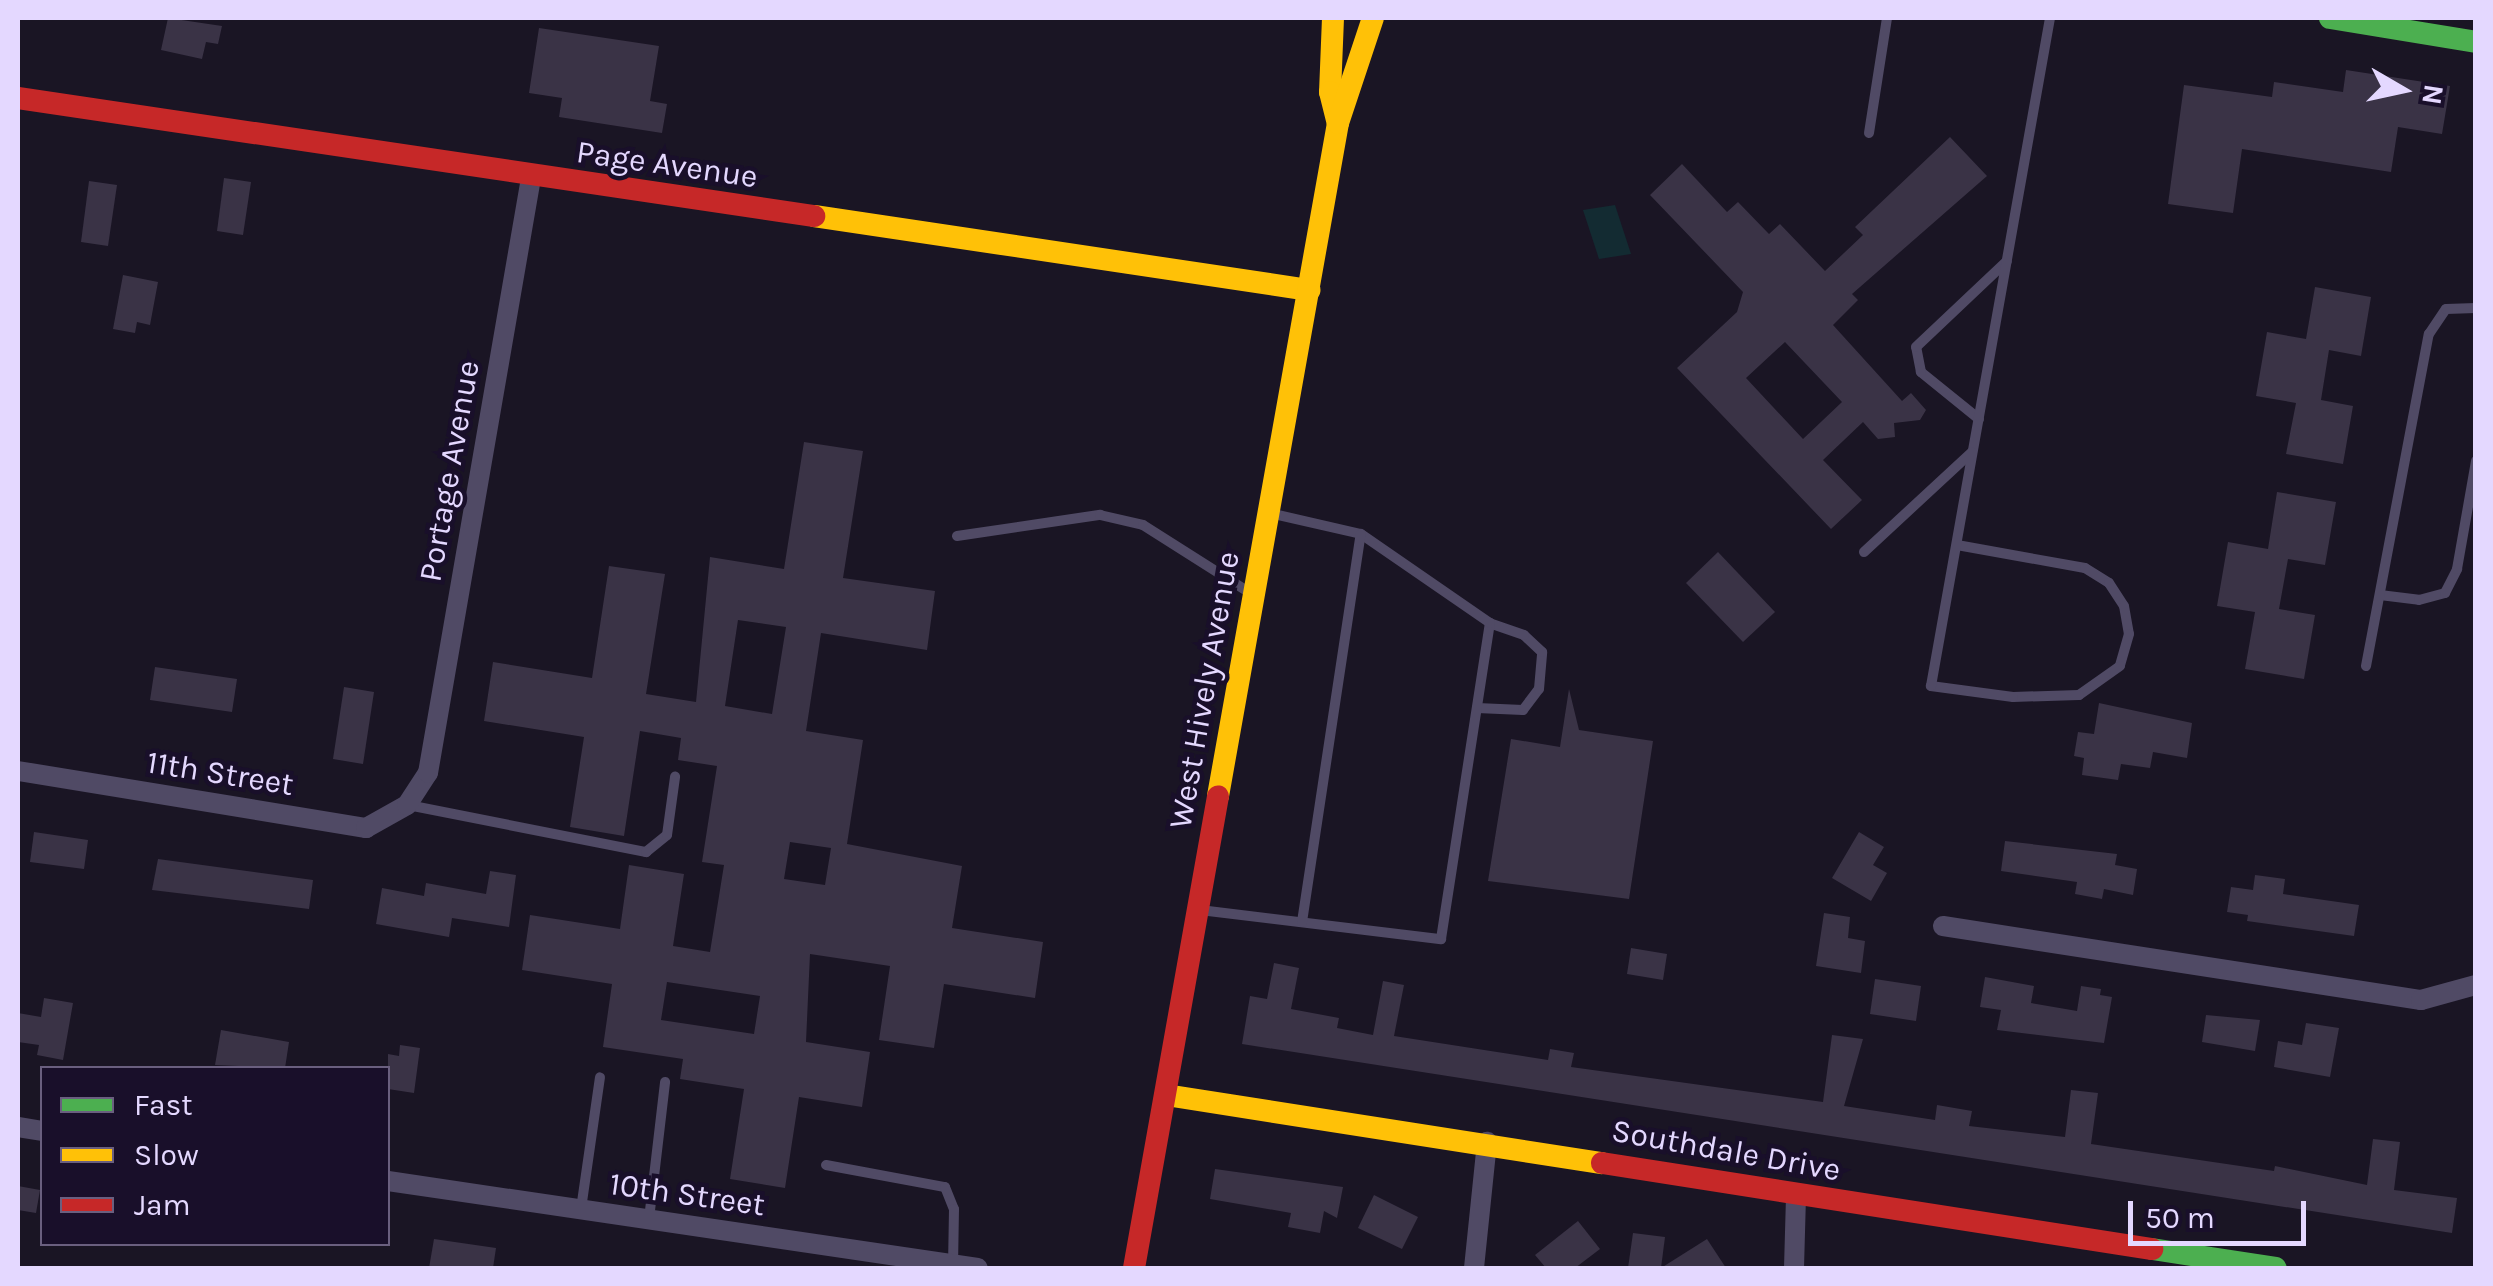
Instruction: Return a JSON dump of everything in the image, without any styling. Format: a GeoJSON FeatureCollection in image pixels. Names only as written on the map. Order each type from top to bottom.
{"type":"FeatureCollection","features":[{"type":"Feature","properties":{"kind":"street"},"geometry":{"type":"LineString","coordinates":[[1333,18],[1330,92],[1338,123]]}},
{"type":"Feature","properties":{"kind":"street"},"geometry":{"type":"LineString","coordinates":[[1338,123],[1373,18]]}},
{"type":"Feature","properties":{"kind":"street"},"geometry":{"type":"LineString","coordinates":[[2330,18],[2476,42]]}},
{"type":"Feature","properties":{"kind":"street","name":"Page Avenue"},"geometry":{"type":"LineString","coordinates":[[18,98],[531,178],[1309,290]]}},
{"type":"Feature","properties":{"kind":"street","name":"West Hively Avenue"},"geometry":{"type":"LineString","coordinates":[[1134,1268],[1338,123]]}},
{"type":"Feature","properties":{"kind":"street","name":"Portage Avenue"},"geometry":{"type":"LineString","coordinates":[[407,805],[428,774],[531,178]]}},
{"type":"Feature","properties":{"kind":"street","name":"11th Street"},"geometry":{"type":"LineString","coordinates":[[18,771],[366,828],[407,805]]}},
{"type":"Feature","properties":{"kind":"street"},"geometry":{"type":"LineString","coordinates":[[1943,926],[2421,1000],[2476,985]]}},
{"type":"Feature","properties":{"kind":"street","name":"Southdale Drive"},"geometry":{"type":"LineString","coordinates":[[1166,1095],[1487,1142],[1796,1197],[2276,1268]]}},
{"type":"Feature","properties":{"kind":"street"},"geometry":{"type":"LineString","coordinates":[[1474,1268],[1487,1142]]}},
{"type":"Feature","properties":{"kind":"street","name":"10th Street"},"geometry":{"type":"LineString","coordinates":[[390,1182],[978,1268]]}},
{"type":"Feature","properties":{"kind":"street"},"geometry":{"type":"LineString","coordinates":[[1794,1268],[1796,1197]]}},
{"type":"Feature","properties":{"kind":"lane"},"geometry":{"type":"LineString","coordinates":[[1869,133],[1887,18]]}},
{"type":"Feature","properties":{"kind":"lane"},"geometry":{"type":"LineString","coordinates":[[1956,545],[2085,568],[2109,583],[2124,606],[2129,634],[2120,666],[2079,695],[2014,697],[1932,686],[1956,545],[2050,18]]}},
{"type":"Feature","properties":{"kind":"lane"},"geometry":{"type":"LineString","coordinates":[[1979,419],[1921,372],[1916,348],[2007,260]]}},
{"type":"Feature","properties":{"kind":"lane"},"geometry":{"type":"LineString","coordinates":[[2366,666],[2429,334],[2446,310],[2476,308]]}},
{"type":"Feature","properties":{"kind":"lane"},"geometry":{"type":"LineString","coordinates":[[1864,552],[1973,451]]}},
{"type":"Feature","properties":{"kind":"lane"},"geometry":{"type":"LineString","coordinates":[[2380,595],[2420,600],[2445,593],[2456,569],[2476,461]]}},
{"type":"Feature","properties":{"kind":"lane"},"geometry":{"type":"LineString","coordinates":[[1270,512],[1361,534],[1490,623],[1524,636],[1542,652],[1539,689],[1523,710],[1477,708]]}},
{"type":"Feature","properties":{"kind":"lane"},"geometry":{"type":"LineString","coordinates":[[957,536],[1100,514],[1143,525],[1255,597]]}},
{"type":"Feature","properties":{"kind":"lane"},"geometry":{"type":"LineString","coordinates":[[1302,922],[1361,534]]}},
{"type":"Feature","properties":{"kind":"lane"},"geometry":{"type":"LineString","coordinates":[[1199,910],[1441,938],[1490,623]]}},
{"type":"Feature","properties":{"kind":"lane"},"geometry":{"type":"LineString","coordinates":[[407,805],[646,852],[667,836],[675,777]]}},
{"type":"Feature","properties":{"kind":"lane"},"geometry":{"type":"LineString","coordinates":[[581,1210],[600,1077]]}},
{"type":"Feature","properties":{"kind":"lane"},"geometry":{"type":"LineString","coordinates":[[649,1220],[665,1082]]}},
{"type":"Feature","properties":{"kind":"lane"},"geometry":{"type":"LineString","coordinates":[[826,1165],[945,1188],[954,1209],[953,1265]]}},
{"type":"Feature","properties":{"kind":"shaded area"},"geometry":{"type":"Polygon","coordinates":[[[1615,205],[1631,254],[1599,259],[1583,210],[1615,205]]]}},
{"type":"Feature","properties":{"kind":"building"},"geometry":{"type":"Polygon","coordinates":[[[168,18],[222,26],[218,44],[206,42],[202,59],[161,50],[168,18]]]}},
{"type":"Feature","properties":{"kind":"building"},"geometry":{"type":"Polygon","coordinates":[[[539,28],[659,46],[650,101],[667,104],[662,133],[559,117],[562,98],[529,93],[539,28]]]}},
{"type":"Feature","properties":{"kind":"building"},"geometry":{"type":"Polygon","coordinates":[[[2346,70],[2450,86],[2442,134],[2398,127],[2391,172],[2242,149],[2233,213],[2168,204],[2184,85],[2272,97],[2274,82],[2343,92],[2346,70]]]}},
{"type":"Feature","properties":{"kind":"building"},"geometry":{"type":"Polygon","coordinates":[[[1950,137],[1987,176],[1852,294],[1858,300],[1833,325],[1902,401],[1911,393],[1926,410],[1920,420],[1894,423],[1895,437],[1878,439],[1863,422],[1823,460],[1862,500],[1831,529],[1677,368],[1737,312],[1743,292],[1650,195],[1682,164],[1727,212],[1738,202],[1769,234],[1780,224],[1825,271],[1863,235],[1855,227],[1950,137]],[[1785,342],[1746,378],[1803,439],[1842,402],[1785,342]]]}},
{"type":"Feature","properties":{"kind":"building"},"geometry":{"type":"Polygon","coordinates":[[[224,178],[251,182],[243,235],[217,231],[224,178]]]}},
{"type":"Feature","properties":{"kind":"building"},"geometry":{"type":"Polygon","coordinates":[[[89,181],[117,185],[108,246],[81,242],[89,181]]]}},
{"type":"Feature","properties":{"kind":"building"},"geometry":{"type":"Polygon","coordinates":[[[123,275],[158,282],[150,325],[137,322],[135,333],[113,329],[123,275]]]}},
{"type":"Feature","properties":{"kind":"building"},"geometry":{"type":"Polygon","coordinates":[[[2315,287],[2371,297],[2361,356],[2329,350],[2321,400],[2353,406],[2343,464],[2286,454],[2296,403],[2256,396],[2267,332],[2306,339],[2315,287]]]}},
{"type":"Feature","properties":{"kind":"building"},"geometry":{"type":"Polygon","coordinates":[[[804,442],[863,451],[843,578],[935,591],[927,650],[821,633],[806,731],[863,740],[847,844],[962,866],[952,928],[1043,942],[1035,998],[944,984],[934,1048],[879,1040],[890,966],[810,954],[806,1042],[870,1052],[862,1107],[799,1097],[785,1188],[730,1179],[744,1089],[680,1079],[683,1059],[603,1047],[612,984],[522,970],[530,915],[620,929],[629,865],[684,874],[673,946],[710,952],[724,865],[702,862],[717,766],[678,760],[681,738],[640,731],[624,836],[570,827],[584,737],[484,721],[493,662],[592,678],[609,566],[665,574],[646,694],[696,702],[710,557],[784,569],[804,442]],[[738,620],[725,706],[772,714],[786,627],[738,620]],[[790,842],[784,879],[825,885],[831,848],[790,842]],[[667,982],[661,1020],[754,1034],[760,996],[667,982]]]}},
{"type":"Feature","properties":{"kind":"building"},"geometry":{"type":"Polygon","coordinates":[[[2277,492],[2336,502],[2325,565],[2288,559],[2279,609],[2315,615],[2304,679],[2245,669],[2255,612],[2217,606],[2228,542],[2268,549],[2277,492]]]}},
{"type":"Feature","properties":{"kind":"building"},"geometry":{"type":"Polygon","coordinates":[[[1718,552],[1775,612],[1743,642],[1686,583],[1718,552]]]}},
{"type":"Feature","properties":{"kind":"building"},"geometry":{"type":"Polygon","coordinates":[[[155,667],[237,679],[232,712],[150,700],[155,667]]]}},
{"type":"Feature","properties":{"kind":"building"},"geometry":{"type":"Polygon","coordinates":[[[344,687],[374,692],[363,764],[333,759],[344,687]]]}},
{"type":"Feature","properties":{"kind":"building"},"geometry":{"type":"Polygon","coordinates":[[[1569,689],[1579,730],[1653,741],[1629,899],[1488,881],[1511,739],[1560,747],[1569,689]]]}},
{"type":"Feature","properties":{"kind":"building"},"geometry":{"type":"Polygon","coordinates":[[[2099,703],[2192,723],[2187,758],[2153,752],[2150,768],[2121,764],[2118,780],[2082,775],[2084,758],[2074,756],[2078,732],[2094,734],[2099,703]]]}},
{"type":"Feature","properties":{"kind":"building"},"geometry":{"type":"Polygon","coordinates":[[[34,832],[88,840],[84,869],[30,862],[34,832]]]}},
{"type":"Feature","properties":{"kind":"building"},"geometry":{"type":"Polygon","coordinates":[[[1859,832],[1884,847],[1873,865],[1887,873],[1871,901],[1832,878],[1859,832]]]}},
{"type":"Feature","properties":{"kind":"building"},"geometry":{"type":"Polygon","coordinates":[[[2005,841],[2117,854],[2115,865],[2137,869],[2133,895],[2104,889],[2102,899],[2075,894],[2077,882],[2001,871],[2005,841]]]}},
{"type":"Feature","properties":{"kind":"building"},"geometry":{"type":"Polygon","coordinates":[[[158,859],[313,880],[309,909],[152,890],[158,859]]]}},
{"type":"Feature","properties":{"kind":"building"},"geometry":{"type":"Polygon","coordinates":[[[490,871],[516,875],[509,927],[452,918],[449,937],[376,924],[382,888],[424,896],[426,883],[486,894],[490,871]]]}},
{"type":"Feature","properties":{"kind":"building"},"geometry":{"type":"Polygon","coordinates":[[[2255,875],[2285,879],[2283,894],[2359,905],[2354,936],[2247,921],[2248,915],[2227,912],[2231,887],[2253,890],[2255,875]]]}},
{"type":"Feature","properties":{"kind":"building"},"geometry":{"type":"Polygon","coordinates":[[[1824,913],[1850,917],[1848,938],[1865,941],[1861,973],[1816,966],[1824,913]]]}},
{"type":"Feature","properties":{"kind":"building"},"geometry":{"type":"Polygon","coordinates":[[[1631,948],[1667,954],[1663,980],[1627,974],[1631,948]]]}},
{"type":"Feature","properties":{"kind":"building"},"geometry":{"type":"Polygon","coordinates":[[[1274,963],[1299,968],[1291,1009],[1339,1018],[1337,1028],[1373,1035],[1383,981],[1404,985],[1394,1036],[1548,1060],[1550,1049],[1574,1053],[1571,1067],[1823,1102],[1832,1035],[1863,1039],[1844,1106],[1935,1120],[1937,1105],[1972,1111],[1969,1126],[2065,1137],[2071,1090],[2098,1093],[2091,1144],[2274,1171],[2275,1166],[2367,1185],[2373,1139],[2400,1142],[2394,1190],[2457,1198],[2452,1233],[1242,1044],[1250,996],[1267,999],[1274,963]]]}},
{"type":"Feature","properties":{"kind":"building"},"geometry":{"type":"Polygon","coordinates":[[[1985,977],[2034,986],[2031,1003],[2077,1011],[2081,986],[2101,989],[2100,995],[2112,997],[2104,1043],[1997,1030],[2001,1010],[1980,1007],[1985,977]]]}},
{"type":"Feature","properties":{"kind":"building"},"geometry":{"type":"Polygon","coordinates":[[[1875,979],[1921,986],[1916,1021],[1870,1014],[1875,979]]]}},
{"type":"Feature","properties":{"kind":"building"},"geometry":{"type":"Polygon","coordinates":[[[44,998],[73,1003],[63,1060],[37,1055],[39,1045],[18,1042],[18,1013],[41,1017],[44,998]]]}},
{"type":"Feature","properties":{"kind":"building"},"geometry":{"type":"Polygon","coordinates":[[[2206,1015],[2260,1020],[2255,1051],[2202,1042],[2206,1015]]]}},
{"type":"Feature","properties":{"kind":"building"},"geometry":{"type":"Polygon","coordinates":[[[2306,1023],[2339,1028],[2330,1077],[2274,1067],[2278,1041],[2302,1045],[2306,1023]]]}},
{"type":"Feature","properties":{"kind":"building"},"geometry":{"type":"Polygon","coordinates":[[[221,1030],[289,1042],[285,1066],[215,1065],[221,1030]]]}},
{"type":"Feature","properties":{"kind":"building"},"geometry":{"type":"Polygon","coordinates":[[[400,1045],[420,1048],[414,1093],[390,1089],[388,1054],[399,1056],[400,1045]]]}},
{"type":"Feature","properties":{"kind":"building"},"geometry":{"type":"Polygon","coordinates":[[[1215,1169],[1343,1187],[1337,1218],[1324,1211],[1320,1233],[1288,1227],[1291,1213],[1210,1199],[1215,1169]]]}},
{"type":"Feature","properties":{"kind":"building"},"geometry":{"type":"Polygon","coordinates":[[[18,1186],[40,1190],[36,1213],[18,1210],[18,1186]]]}},
{"type":"Feature","properties":{"kind":"building"},"geometry":{"type":"Polygon","coordinates":[[[1374,1195],[1418,1217],[1402,1249],[1358,1228],[1374,1195]]]}},
{"type":"Feature","properties":{"kind":"building"},"geometry":{"type":"Polygon","coordinates":[[[1578,1221],[1600,1249],[1575,1268],[1546,1268],[1535,1255],[1578,1221]]]}},
{"type":"Feature","properties":{"kind":"building"},"geometry":{"type":"Polygon","coordinates":[[[1633,1233],[1665,1237],[1661,1268],[1628,1268],[1633,1233]]]}},
{"type":"Feature","properties":{"kind":"building"},"geometry":{"type":"Polygon","coordinates":[[[434,1239],[496,1248],[493,1268],[429,1268],[434,1239]]]}},
{"type":"Feature","properties":{"kind":"building"},"geometry":{"type":"Polygon","coordinates":[[[1707,1239],[1726,1268],[1661,1268],[1707,1239]]]}},
{"type":"Feature","properties":{"kind":"traffic: fast"},"geometry":{"type":"LineString","coordinates":[[2330,18],[2476,42]]}},
{"type":"Feature","properties":{"kind":"traffic: fast"},"geometry":{"type":"LineString","coordinates":[[2152,1249],[2276,1268]]}},
{"type":"Feature","properties":{"kind":"traffic: slow"},"geometry":{"type":"LineString","coordinates":[[1333,18],[1330,92],[1338,123]]}},
{"type":"Feature","properties":{"kind":"traffic: slow"},"geometry":{"type":"LineString","coordinates":[[1218,796],[1338,123],[1373,18]]}},
{"type":"Feature","properties":{"kind":"traffic: slow"},"geometry":{"type":"LineString","coordinates":[[814,216],[1309,290]]}},
{"type":"Feature","properties":{"kind":"traffic: slow"},"geometry":{"type":"LineString","coordinates":[[1166,1095],[1602,1163]]}},
{"type":"Feature","properties":{"kind":"traffic: jam"},"geometry":{"type":"LineString","coordinates":[[18,98],[814,216]]}},
{"type":"Feature","properties":{"kind":"traffic: jam"},"geometry":{"type":"LineString","coordinates":[[1134,1268],[1218,796]]}},
{"type":"Feature","properties":{"kind":"traffic: jam"},"geometry":{"type":"LineString","coordinates":[[1602,1163],[2152,1249]]}}]}
